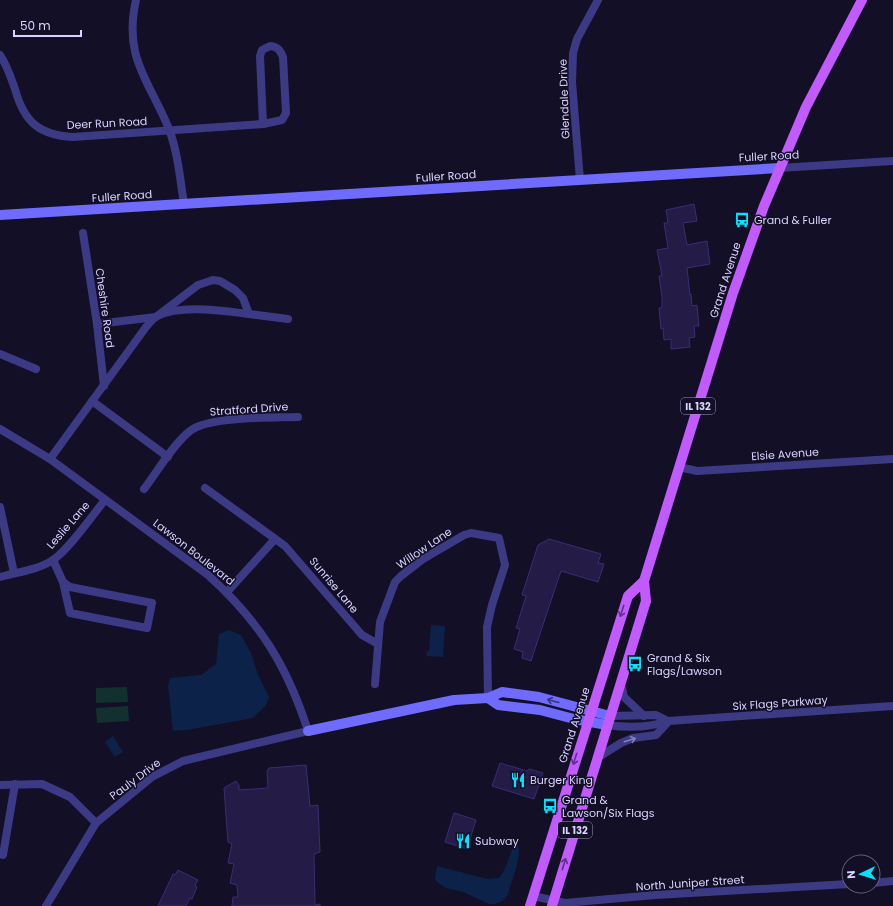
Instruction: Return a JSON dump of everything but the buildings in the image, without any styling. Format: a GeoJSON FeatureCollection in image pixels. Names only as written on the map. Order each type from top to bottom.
{"type":"FeatureCollection","features":[{"type":"Feature","properties":{"kind":"main road","name":"Grand Avenue"},"geometry":{"type":"LineString","coordinates":[[552,904],[596,758],[646,601],[644,581],[733,293],[779,168],[806,107],[862,0]]}},
{"type":"Feature","properties":{"kind":"main road","name":"Grand Avenue"},"geometry":{"type":"LineString","coordinates":[[532,901],[590,711],[628,596],[644,581]]}},
{"type":"Feature","properties":{"kind":"street"},"geometry":{"type":"LineString","coordinates":[[136,0],[132,22],[134,54],[144,81],[169,130],[178,161],[184,204]]}},
{"type":"Feature","properties":{"kind":"street","name":"Glendale Drive"},"geometry":{"type":"LineString","coordinates":[[580,180],[572,82],[573,53],[577,39],[598,0]]}},
{"type":"Feature","properties":{"kind":"street","name":"Deer Run Road"},"geometry":{"type":"LineString","coordinates":[[0,55],[11,78],[24,114],[36,127],[45,132],[56,136],[73,137],[263,124],[282,120],[286,113],[283,57],[280,50],[276,46],[270,46],[262,50],[260,56],[263,124]]}},
{"type":"Feature","properties":{"kind":"street","name":"Fuller Road"},"geometry":{"type":"LineString","coordinates":[[0,216],[893,161]]}},
{"type":"Feature","properties":{"kind":"street","name":"Cheshire Road"},"geometry":{"type":"LineString","coordinates":[[83,234],[97,324],[104,386]]}},
{"type":"Feature","properties":{"kind":"street"},"geometry":{"type":"LineString","coordinates":[[50,458],[146,327],[156,316],[198,285],[213,280],[220,281],[235,290],[243,298],[249,314]]}},
{"type":"Feature","properties":{"kind":"street"},"geometry":{"type":"LineString","coordinates":[[97,324],[174,312],[204,310],[288,319]]}},
{"type":"Feature","properties":{"kind":"street"},"geometry":{"type":"LineString","coordinates":[[0,354],[36,369]]}},
{"type":"Feature","properties":{"kind":"street"},"geometry":{"type":"LineString","coordinates":[[92,401],[168,457]]}},
{"type":"Feature","properties":{"kind":"street","name":"Stratford Drive"},"geometry":{"type":"LineString","coordinates":[[144,489],[183,437],[198,426],[215,422],[298,417]]}},
{"type":"Feature","properties":{"kind":"street","name":"Lawson Boulevard"},"geometry":{"type":"LineString","coordinates":[[0,429],[50,458],[208,575],[227,592],[258,628],[283,666],[301,709],[308,731]]}},
{"type":"Feature","properties":{"kind":"street","name":"Elsie Avenue"},"geometry":{"type":"LineString","coordinates":[[679,467],[698,471],[893,459]]}},
{"type":"Feature","properties":{"kind":"street","name":"Sunrise Lane"},"geometry":{"type":"LineString","coordinates":[[205,488],[293,553],[362,635],[378,644]]}},
{"type":"Feature","properties":{"kind":"street","name":"Leslie Lane"},"geometry":{"type":"LineString","coordinates":[[0,577],[40,566],[53,560],[65,548],[105,500]]}},
{"type":"Feature","properties":{"kind":"street"},"geometry":{"type":"LineString","coordinates":[[0,507],[14,573]]}},
{"type":"Feature","properties":{"kind":"street","name":"Willow Lane"},"geometry":{"type":"LineString","coordinates":[[375,684],[378,644],[383,611],[395,582],[423,559],[464,535],[471,533],[499,538],[504,565],[487,627],[488,698]]}},
{"type":"Feature","properties":{"kind":"street"},"geometry":{"type":"LineString","coordinates":[[227,592],[275,539]]}},
{"type":"Feature","properties":{"kind":"street"},"geometry":{"type":"LineString","coordinates":[[53,560],[63,582],[70,613],[147,628],[152,603],[70,587],[63,582]]}},
{"type":"Feature","properties":{"kind":"street"},"geometry":{"type":"LineString","coordinates":[[620,681],[624,698],[644,716]]}},
{"type":"Feature","properties":{"kind":"street"},"geometry":{"type":"LineString","coordinates":[[308,731],[454,700],[488,698],[502,692],[538,697],[590,711],[608,720]]}},
{"type":"Feature","properties":{"kind":"street"},"geometry":{"type":"LineString","coordinates":[[488,698],[498,704],[540,710],[587,721],[608,720]]}},
{"type":"Feature","properties":{"kind":"street","name":"Six Flags Parkway"},"geometry":{"type":"LineString","coordinates":[[608,720],[624,728],[654,726],[668,721],[893,706]]}},
{"type":"Feature","properties":{"kind":"street","name":"Six Flags Parkway"},"geometry":{"type":"LineString","coordinates":[[608,720],[656,715],[668,721]]}},
{"type":"Feature","properties":{"kind":"street"},"geometry":{"type":"LineString","coordinates":[[596,758],[621,742],[632,738],[656,735],[668,721]]}},
{"type":"Feature","properties":{"kind":"street","name":"Pauly Drive"},"geometry":{"type":"LineString","coordinates":[[46,906],[96,823],[152,777],[173,764],[308,731]]}},
{"type":"Feature","properties":{"kind":"street"},"geometry":{"type":"LineString","coordinates":[[0,854],[3,855],[15,784]]}},
{"type":"Feature","properties":{"kind":"street"},"geometry":{"type":"LineString","coordinates":[[0,785],[42,784],[70,797],[96,823]]}},
{"type":"Feature","properties":{"kind":"street"},"geometry":{"type":"LineString","coordinates":[[881,882],[893,881]]}},
{"type":"Feature","properties":{"kind":"street","name":"North Juniper Street"},"geometry":{"type":"LineString","coordinates":[[532,901],[552,904],[661,895],[841,884]]}},
{"type":"Feature","properties":{"kind":"green space"},"geometry":{"type":"Polygon","coordinates":[[[127,687],[128,702],[96,703],[96,688],[127,687]]]}},
{"type":"Feature","properties":{"kind":"green space"},"geometry":{"type":"Polygon","coordinates":[[[128,706],[129,721],[97,723],[96,708],[128,706]]]}},
{"type":"Feature","properties":{"kind":"water"},"geometry":{"type":"Polygon","coordinates":[[[431,625],[445,626],[443,657],[426,656],[427,651],[429,651],[431,625]]]}},
{"type":"Feature","properties":{"kind":"water"},"geometry":{"type":"Polygon","coordinates":[[[229,630],[241,635],[251,653],[258,675],[269,697],[266,705],[253,718],[187,730],[173,731],[168,686],[170,678],[201,675],[216,664],[219,634],[229,630]]]}},
{"type":"Feature","properties":{"kind":"water"},"geometry":{"type":"Polygon","coordinates":[[[113,736],[123,752],[115,757],[105,742],[113,736]]]}},
{"type":"Feature","properties":{"kind":"water"},"geometry":{"type":"Polygon","coordinates":[[[516,841],[519,852],[516,867],[508,894],[505,899],[500,902],[489,904],[463,892],[446,888],[435,879],[437,866],[487,879],[498,878],[506,867],[516,841]]]}},
{"type":"Feature","properties":{"kind":"place","name":"Grand & Fuller"},"geometry":{"type":"Point","coordinates":[742,220]}},
{"type":"Feature","properties":{"kind":"place","name":"Grand & Six Flags/Lawson"},"geometry":{"type":"Point","coordinates":[635,664]}},
{"type":"Feature","properties":{"kind":"place","name":"Burger King"},"geometry":{"type":"Point","coordinates":[518,780]}},
{"type":"Feature","properties":{"kind":"place","name":"Grand & Lawson/Six Flags"},"geometry":{"type":"Point","coordinates":[550,806]}},
{"type":"Feature","properties":{"kind":"place","name":"Subway"},"geometry":{"type":"Point","coordinates":[463,841]}}]}
